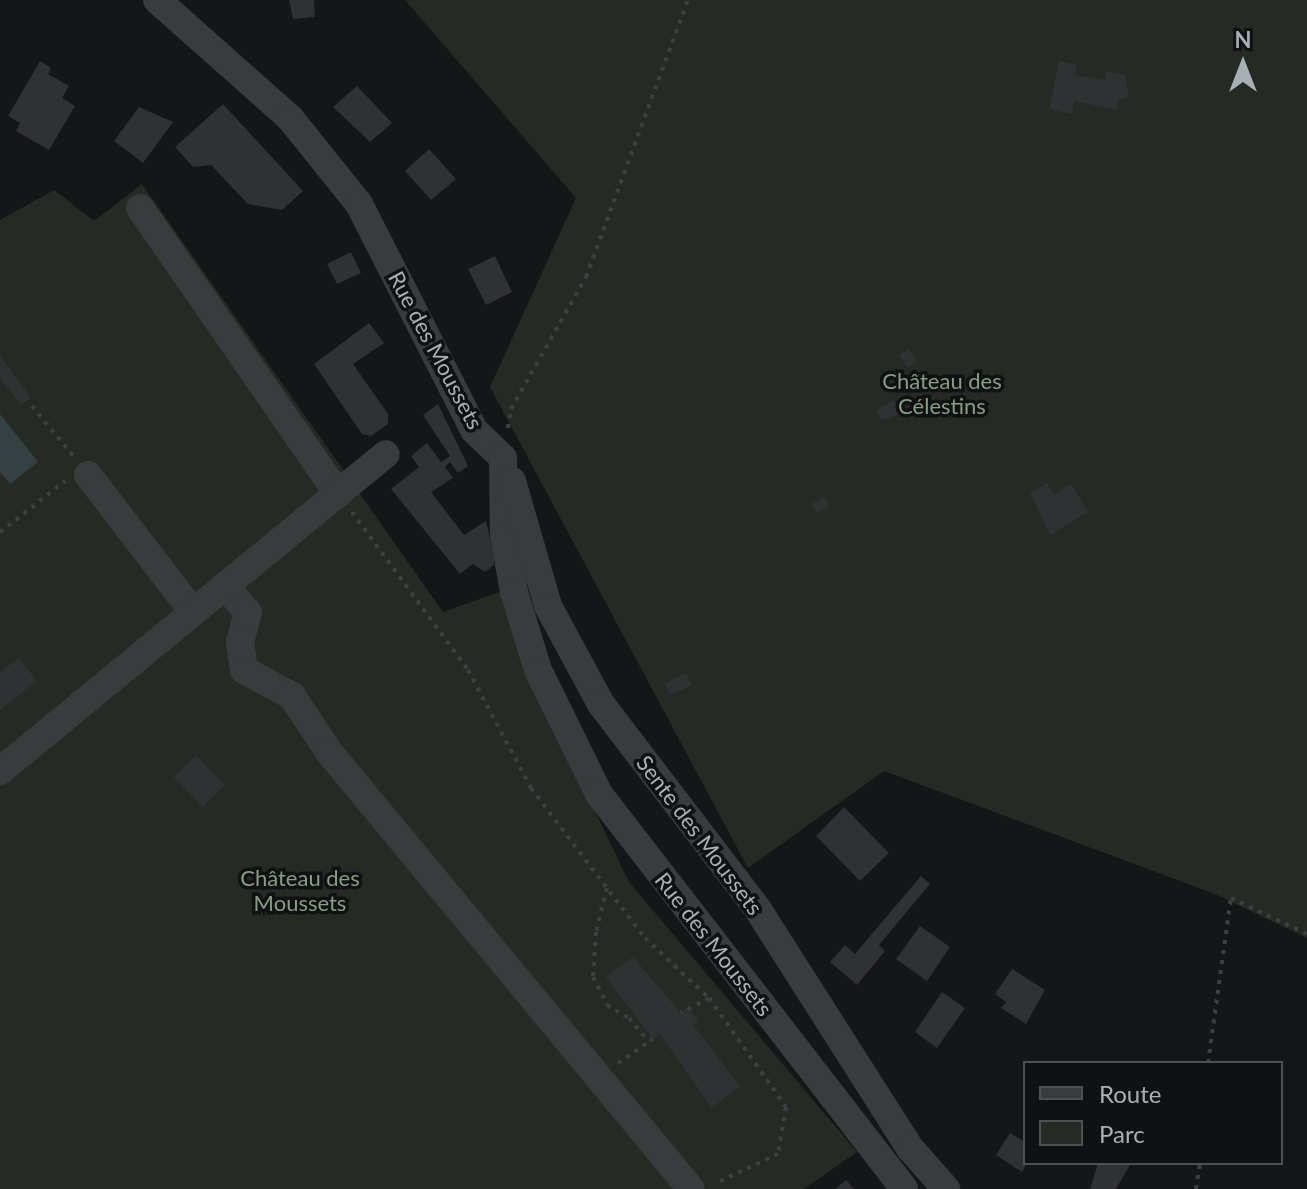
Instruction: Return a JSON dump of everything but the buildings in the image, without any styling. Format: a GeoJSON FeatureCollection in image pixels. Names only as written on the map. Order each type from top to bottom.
{"type":"FeatureCollection","features":[{"type":"Feature","properties":{"kind":"street","name":"Rue des Moussets"},"geometry":{"type":"LineString","coordinates":[[157,0],[290,118],[359,204],[474,430],[503,458],[504,535],[514,592],[538,670],[599,794],[904,1189]]}},
{"type":"Feature","properties":{"kind":"street"},"geometry":{"type":"LineString","coordinates":[[140,208],[338,494]]}},
{"type":"Feature","properties":{"kind":"street"},"geometry":{"type":"LineString","coordinates":[[0,771],[386,454]]}},
{"type":"Feature","properties":{"kind":"street","name":"Sente des Moussets"},"geometry":{"type":"LineString","coordinates":[[503,458],[548,606],[601,704],[757,908],[910,1148],[946,1189]]}},
{"type":"Feature","properties":{"kind":"street"},"geometry":{"type":"LineString","coordinates":[[85,471],[193,612]]}},
{"type":"Feature","properties":{"kind":"street"},"geometry":{"type":"LineString","coordinates":[[225,586],[248,612],[240,642],[244,670],[292,696],[329,752],[691,1189]]}},
{"type":"Feature","properties":{"kind":"path"},"geometry":{"type":"LineString","coordinates":[[503,458],[511,409],[586,277],[688,0]]}},
{"type":"Feature","properties":{"kind":"path"},"geometry":{"type":"LineString","coordinates":[[0,532],[85,471],[32,406]]}},
{"type":"Feature","properties":{"kind":"path"},"geometry":{"type":"LineString","coordinates":[[338,494],[468,670],[531,788],[645,938],[709,998],[786,1107],[778,1154],[702,1189]]}},
{"type":"Feature","properties":{"kind":"path"},"geometry":{"type":"LineString","coordinates":[[596,1078],[651,1040],[629,1018],[607,1005],[593,977],[596,932],[607,888]]}},
{"type":"Feature","properties":{"kind":"path"},"geometry":{"type":"LineString","coordinates":[[1208,1061],[1231,898],[1307,934]]}},
{"type":"Feature","properties":{"kind":"path"},"geometry":{"type":"LineString","coordinates":[[681,1013],[709,998]]}},
{"type":"Feature","properties":{"kind":"path"},"geometry":{"type":"LineString","coordinates":[[1196,1189],[1200,1165]]}},
{"type":"Feature","properties":{"kind":"green space","name":"Château des Célestins"},"geometry":{"type":"Polygon","coordinates":[[[405,0],[1307,0],[1307,938],[1215,894],[884,771],[748,868],[490,387],[576,198],[405,0]]]}},
{"type":"Feature","properties":{"kind":"green space","name":"Château des Moussets"},"geometry":{"type":"Polygon","coordinates":[[[142,184],[443,612],[505,590],[544,706],[629,882],[857,1152],[804,1189],[0,1189],[0,220],[54,190],[94,221],[142,184]]]}},
{"type":"Feature","properties":{"kind":"shaded area"},"geometry":{"type":"Polygon","coordinates":[[[0,414],[38,462],[10,484],[0,472],[0,414]]]}}]}
